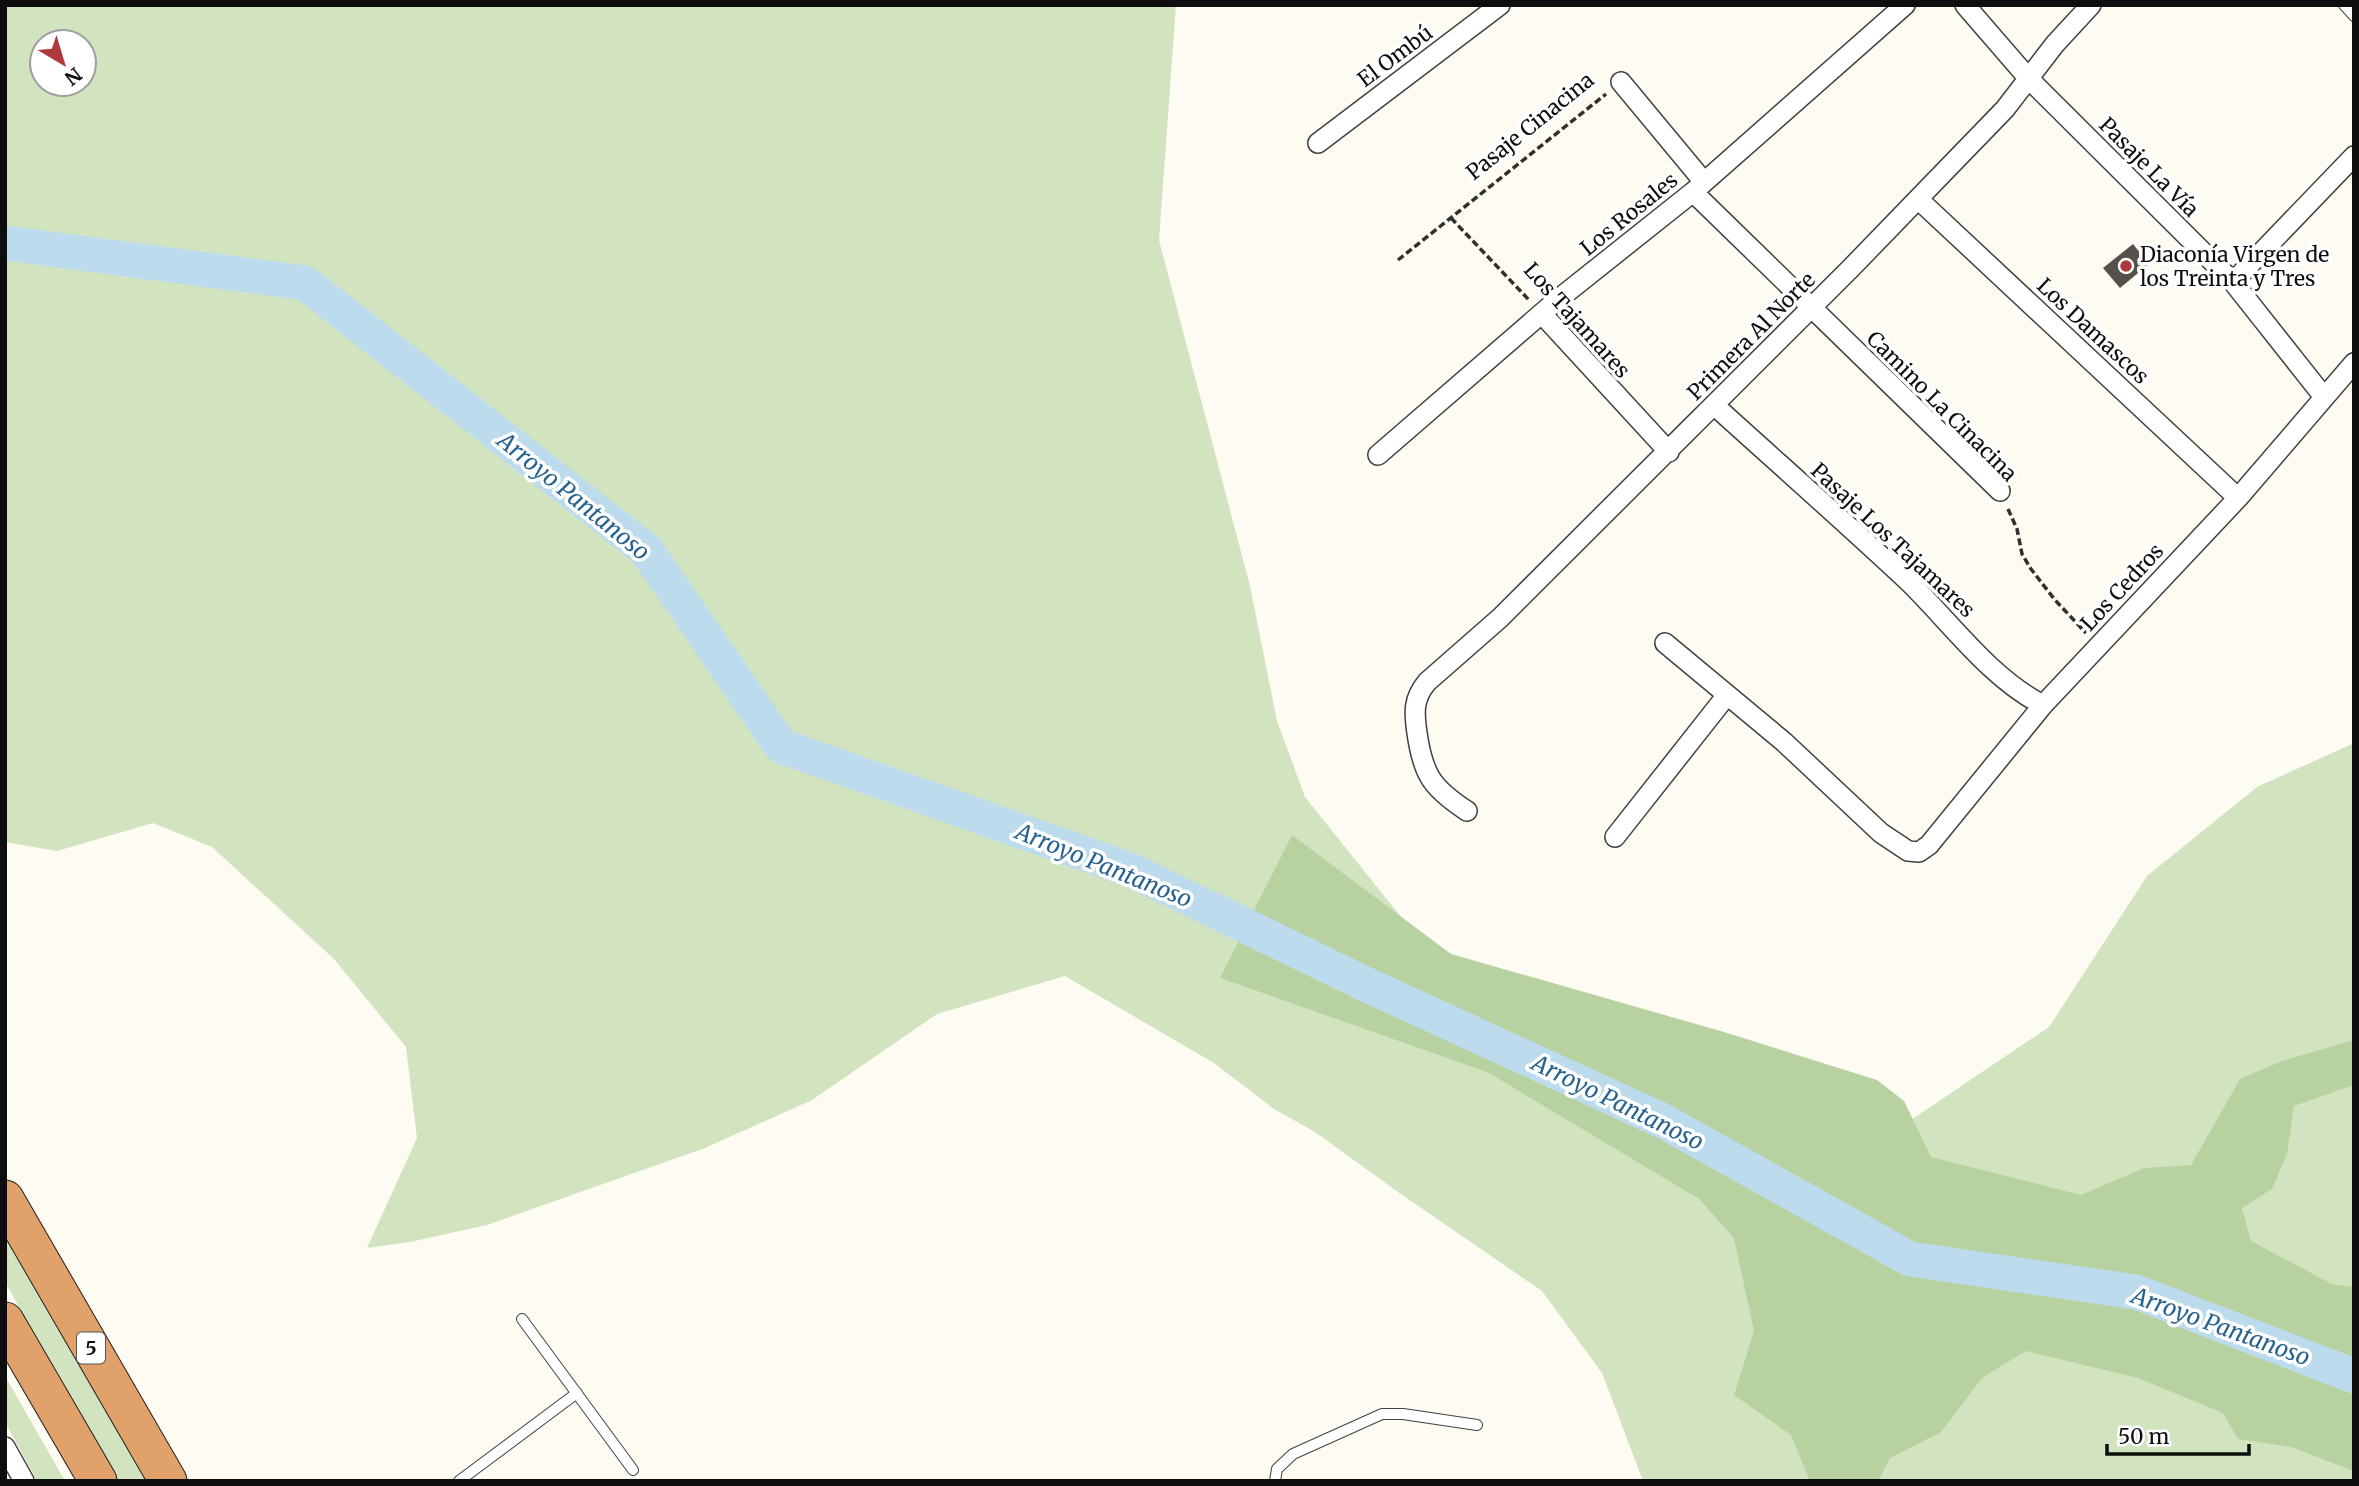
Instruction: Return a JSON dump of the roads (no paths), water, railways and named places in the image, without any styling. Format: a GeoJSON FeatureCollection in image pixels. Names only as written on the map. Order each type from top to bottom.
{"type":"FeatureCollection","features":[{"type":"Feature","properties":{"kind":"highway","name":"5"},"geometry":{"type":"LineString","coordinates":[[5,1199],[168,1481]]}},
{"type":"Feature","properties":{"kind":"highway"},"geometry":{"type":"LineString","coordinates":[[5,1321],[97,1481]]}},
{"type":"Feature","properties":{"kind":"street","name":"El Ombú"},"geometry":{"type":"LineString","coordinates":[[1318,143],[1500,5]]}},
{"type":"Feature","properties":{"kind":"street","name":"Los Rosales"},"geometry":{"type":"LineString","coordinates":[[1378,455],[1556,301],[1699,187],[1905,5]]}},
{"type":"Feature","properties":{"kind":"street","name":"Pasaje La Vía"},"geometry":{"type":"LineString","coordinates":[[1965,5],[2029,79],[2233,282],[2324,397]]}},
{"type":"Feature","properties":{"kind":"street","name":"Primera Al Norte"},"geometry":{"type":"LineString","coordinates":[[1467,811],[1445,797],[1428,776],[1421,761],[1414,713],[1415,701],[1427,682],[1500,618],[1669,452],[1918,199],[2005,109],[2055,44],[2091,5]]}},
{"type":"Feature","properties":{"kind":"street","name":"Pasaje Cinacina"},"geometry":{"type":"LineString","coordinates":[[1622,82],[1699,187],[1811,308]]}},
{"type":"Feature","properties":{"kind":"street"},"geometry":{"type":"LineString","coordinates":[[2233,282],[2354,156]]}},
{"type":"Feature","properties":{"kind":"street","name":"Los Damascos"},"geometry":{"type":"LineString","coordinates":[[1918,199],[2238,498]]}},
{"type":"Feature","properties":{"kind":"street","name":"Camino La Cinacina"},"geometry":{"type":"LineString","coordinates":[[1811,308],[2000,491]]}},
{"type":"Feature","properties":{"kind":"street","name":"Los Tajamares"},"geometry":{"type":"LineString","coordinates":[[1543,315],[1669,452]]}},
{"type":"Feature","properties":{"kind":"street","name":"Los Cedros"},"geometry":{"type":"LineString","coordinates":[[1727,695],[1784,742],[1881,833],[1908,851],[1919,852],[1929,845],[2043,705],[2238,498],[2354,363]]}},
{"type":"Feature","properties":{"kind":"street","name":"Pasaje Los Tajamares"},"geometry":{"type":"LineString","coordinates":[[1714,405],[1910,583],[1998,672],[2029,698],[2043,705]]}},
{"type":"Feature","properties":{"kind":"street"},"geometry":{"type":"LineString","coordinates":[[1615,837],[1727,695],[1665,643]]}},
{"type":"Feature","properties":{"kind":"street"},"geometry":{"type":"LineString","coordinates":[[5,1447],[24,1481]]}},
{"type":"Feature","properties":{"kind":"lane"},"geometry":{"type":"LineString","coordinates":[[2343,5],[2354,16]]}},
{"type":"Feature","properties":{"kind":"lane"},"geometry":{"type":"LineString","coordinates":[[523,1319],[633,1470]]}},
{"type":"Feature","properties":{"kind":"lane"},"geometry":{"type":"LineString","coordinates":[[459,1481],[577,1393]]}},
{"type":"Feature","properties":{"kind":"lane"},"geometry":{"type":"LineString","coordinates":[[1275,1481],[1277,1469],[1293,1454],[1382,1414],[1404,1414],[1477,1425]]}},
{"type":"Feature","properties":{"kind":"waterway","name":"Arroyo Pantanoso"},"geometry":{"type":"LineString","coordinates":[[5,243],[305,283],[646,550],[781,746],[1133,871],[1365,984],[1663,1121],[1910,1259],[2136,1292],[2354,1376]]}},
{"type":"Feature","properties":{"kind":"place","name":"Diaconía Virgen de los Treinta y Tres"},"geometry":{"type":"Point","coordinates":[2126,266]}}]}
